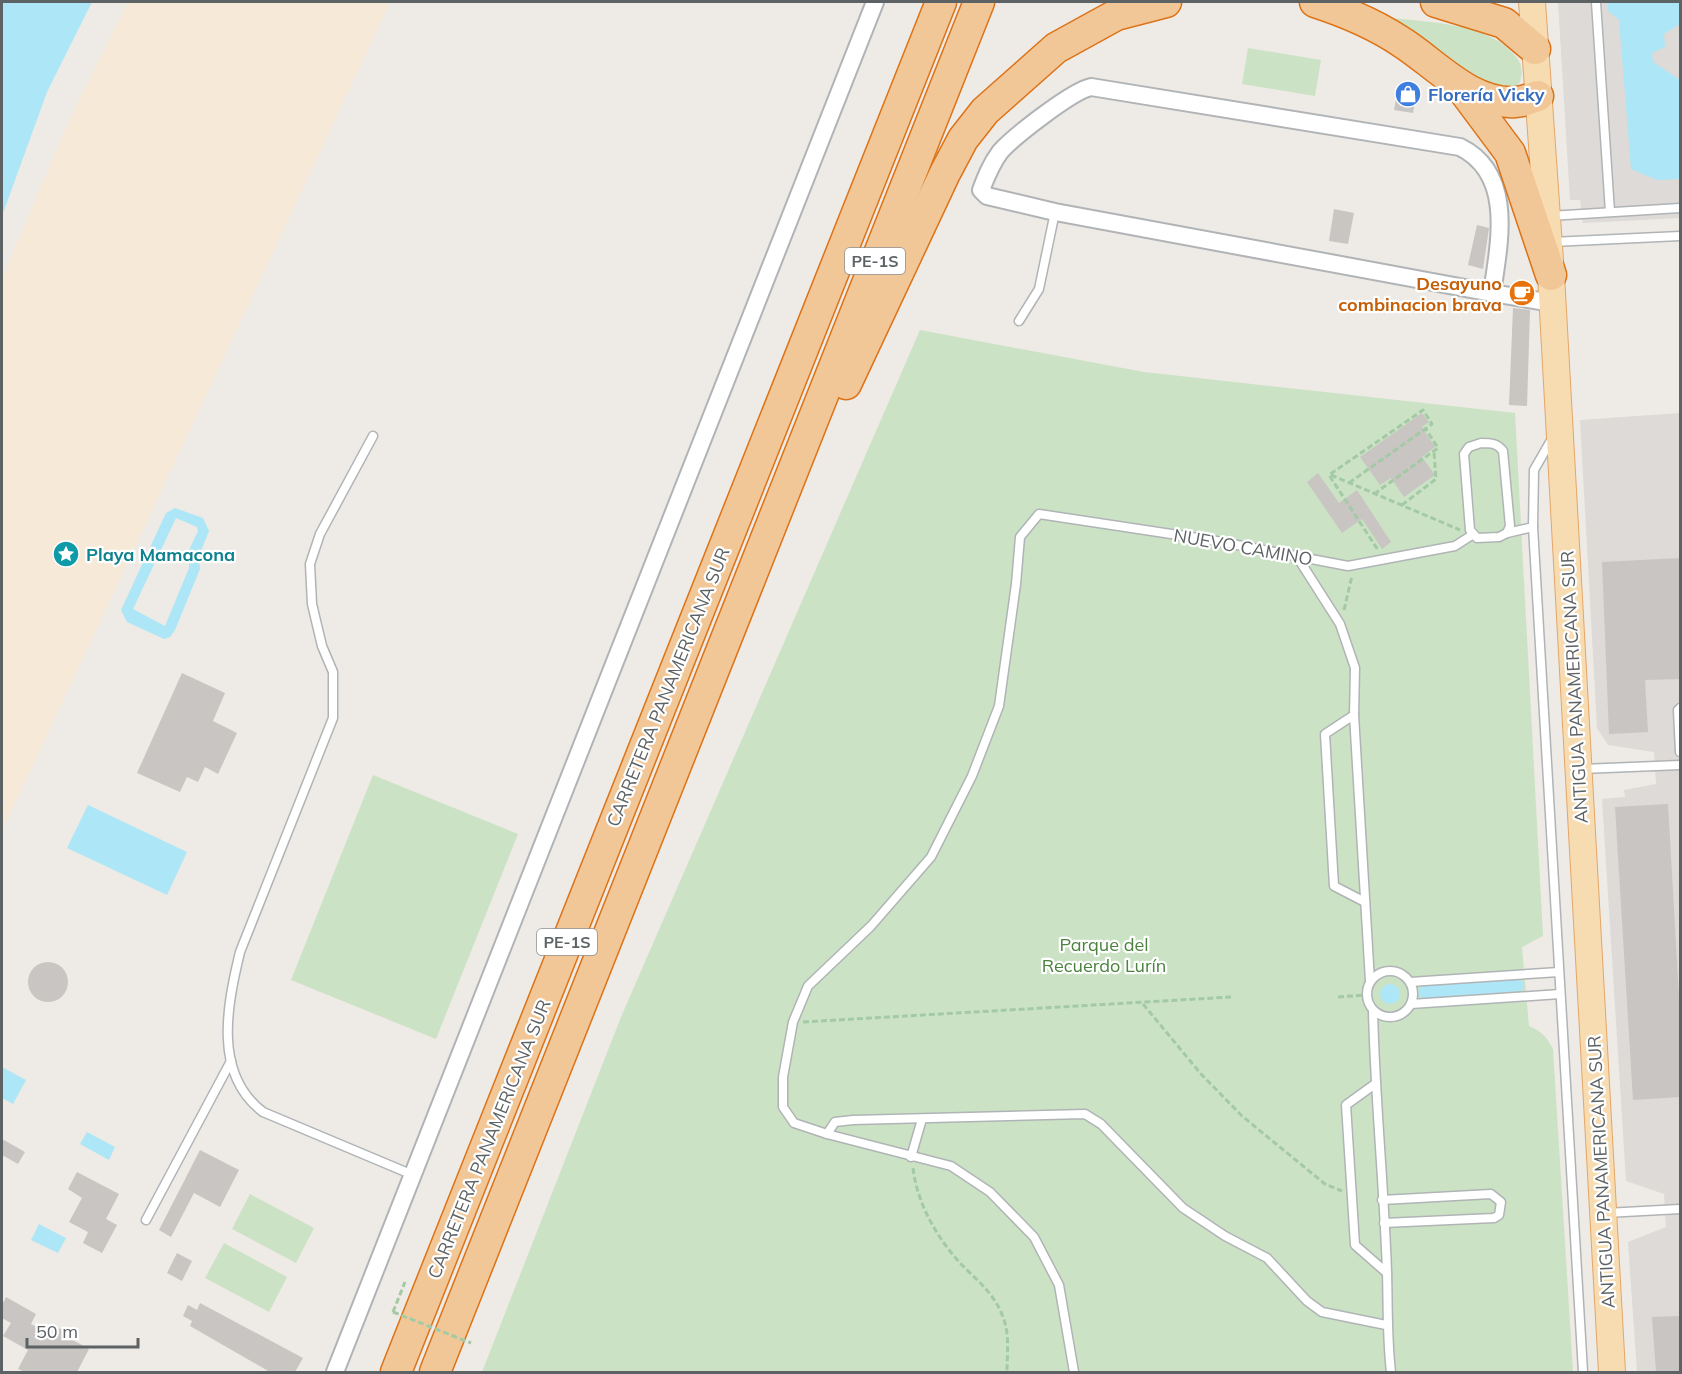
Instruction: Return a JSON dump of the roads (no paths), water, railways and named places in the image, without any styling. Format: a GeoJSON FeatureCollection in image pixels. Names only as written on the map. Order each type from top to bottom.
{"type":"FeatureCollection","features":[{"type":"Feature","properties":{"kind":"highway","name":"CARRETERA PANAMERICANA SUR"},"geometry":{"type":"LineString","coordinates":[[396,1372],[941,2]]}},
{"type":"Feature","properties":{"kind":"highway","name":"CARRETERA PANAMERICANA SUR"},"geometry":{"type":"LineString","coordinates":[[435,1372],[979,2]]}},
{"type":"Feature","properties":{"kind":"highway"},"geometry":{"type":"LineString","coordinates":[[771,521],[838,401],[963,139],[985,111],[1056,48],[1116,15],[1166,2]]}},
{"type":"Feature","properties":{"kind":"highway"},"geometry":{"type":"LineString","coordinates":[[1315,2],[1368,22],[1403,43],[1460,86],[1510,153],[1551,289]]}},
{"type":"Feature","properties":{"kind":"highway"},"geometry":{"type":"LineString","coordinates":[[1436,2],[1472,5],[1504,23],[1535,49]]}},
{"type":"Feature","properties":{"kind":"highway"},"geometry":{"type":"LineString","coordinates":[[1460,86],[1503,101],[1517,103],[1538,96]]}},
{"type":"Feature","properties":{"kind":"main road","name":"ANTIGUA PANAMERICANA SUR"},"geometry":{"type":"LineString","coordinates":[[1532,2],[1549,242],[1612,1372]]}},
{"type":"Feature","properties":{"kind":"street"},"geometry":{"type":"LineString","coordinates":[[335,1372],[875,2]]}},
{"type":"Feature","properties":{"kind":"street"},"geometry":{"type":"LineString","coordinates":[[1492,293],[1499,240],[1498,194],[1490,175],[1473,154],[1460,147],[1091,87],[1075,92],[1002,150],[990,168],[981,190],[987,196],[1055,212],[1492,293],[1551,289]]}},
{"type":"Feature","properties":{"kind":"lane"},"geometry":{"type":"LineString","coordinates":[[1596,2],[1610,212]]}},
{"type":"Feature","properties":{"kind":"lane"},"geometry":{"type":"LineString","coordinates":[[1547,217],[1680,208]]}},
{"type":"Feature","properties":{"kind":"lane"},"geometry":{"type":"LineString","coordinates":[[1019,321],[1039,289],[1055,212]]}},
{"type":"Feature","properties":{"kind":"lane"},"geometry":{"type":"LineString","coordinates":[[1549,242],[1680,236]]}},
{"type":"Feature","properties":{"kind":"lane"},"geometry":{"type":"LineString","coordinates":[[1559,426],[1534,470],[1533,526],[1582,1372]]}},
{"type":"Feature","properties":{"kind":"lane"},"geometry":{"type":"LineString","coordinates":[[373,436],[320,534],[310,564],[312,604],[322,646],[333,672],[333,718],[240,952],[228,1019],[231,1061],[235,1079],[246,1099],[263,1112],[413,1175]]}},
{"type":"Feature","properties":{"kind":"lane"},"geometry":{"type":"LineString","coordinates":[[1507,533],[1510,526],[1503,451],[1492,442],[1469,447],[1464,454],[1472,535],[1486,539],[1533,526]]}},
{"type":"Feature","properties":{"kind":"lane","name":"NUEVO CAMINO"},"geometry":{"type":"LineString","coordinates":[[826,1134],[794,1123],[783,1107],[783,1077],[793,1022],[808,986],[872,926],[931,856],[972,776],[999,706],[1016,584],[1020,537],[1039,514],[1353,565],[1455,546],[1472,535]]}},
{"type":"Feature","properties":{"kind":"lane"},"geometry":{"type":"LineString","coordinates":[[1296,555],[1340,624],[1356,668],[1354,715],[1363,902],[1370,981],[1366,995],[1373,1011],[1375,1084],[1387,1273],[1386,1325],[1391,1372]]}},
{"type":"Feature","properties":{"kind":"lane"},"geometry":{"type":"LineString","coordinates":[[1680,708],[1678,710],[1680,752]]}},
{"type":"Feature","properties":{"kind":"lane"},"geometry":{"type":"LineString","coordinates":[[1354,715],[1326,734],[1334,886],[1363,902]]}},
{"type":"Feature","properties":{"kind":"lane"},"geometry":{"type":"LineString","coordinates":[[1578,769],[1680,765]]}},
{"type":"Feature","properties":{"kind":"lane"},"geometry":{"type":"LineString","coordinates":[[1370,981],[1375,976],[1389,970],[1403,974],[1410,982],[1413,991],[1411,1004],[1401,1015],[1394,1017],[1380,1015],[1373,1011]]}},
{"type":"Feature","properties":{"kind":"lane"},"geometry":{"type":"LineString","coordinates":[[1410,982],[1558,972]]}},
{"type":"Feature","properties":{"kind":"lane"},"geometry":{"type":"LineString","coordinates":[[1411,1004],[1560,994]]}},
{"type":"Feature","properties":{"kind":"lane"},"geometry":{"type":"LineString","coordinates":[[146,1220],[231,1061]]}},
{"type":"Feature","properties":{"kind":"lane"},"geometry":{"type":"LineString","coordinates":[[1375,1084],[1346,1105],[1355,1245],[1387,1273]]}},
{"type":"Feature","properties":{"kind":"lane"},"geometry":{"type":"LineString","coordinates":[[1074,1372],[1059,1286],[1034,1237],[990,1192],[951,1166],[826,1134],[835,1122],[1085,1114],[1101,1124],[1183,1208],[1225,1236],[1267,1258],[1307,1301],[1322,1312],[1386,1325]]}},
{"type":"Feature","properties":{"kind":"lane"},"geometry":{"type":"LineString","coordinates":[[911,1157],[922,1119]]}},
{"type":"Feature","properties":{"kind":"lane"},"geometry":{"type":"LineString","coordinates":[[1382,1200],[1491,1194],[1501,1202],[1499,1215],[1494,1218],[1384,1223]]}},
{"type":"Feature","properties":{"kind":"lane"},"geometry":{"type":"LineString","coordinates":[[1603,1213],[1680,1209]]}},
{"type":"Feature","properties":{"kind":"water"},"geometry":{"type":"Polygon","coordinates":[[[2,2],[92,2],[47,92],[2,216],[2,2]]]}},
{"type":"Feature","properties":{"kind":"water"},"geometry":{"type":"Polygon","coordinates":[[[1608,2],[1680,2],[1680,24],[1664,34],[1665,47],[1652,53],[1653,62],[1680,80],[1680,179],[1657,180],[1631,169],[1619,20],[1608,11],[1608,2]]]}},
{"type":"Feature","properties":{"kind":"water"},"geometry":{"type":"Polygon","coordinates":[[[175,508],[203,518],[209,531],[199,556],[200,569],[175,630],[170,637],[164,639],[127,622],[121,610],[166,513],[175,508]],[[176,518],[133,609],[165,626],[189,568],[189,550],[198,531],[197,527],[176,518]]]}},
{"type":"Feature","properties":{"kind":"water"},"geometry":{"type":"Polygon","coordinates":[[[88,805],[187,852],[167,895],[67,848],[88,805]]]}},
{"type":"Feature","properties":{"kind":"water"},"geometry":{"type":"Polygon","coordinates":[[[1520,980],[1524,983],[1522,991],[1424,999],[1418,995],[1419,988],[1423,985],[1520,980]]]}},
{"type":"Feature","properties":{"kind":"water"},"geometry":{"type":"Polygon","coordinates":[[[1390,984],[1397,987],[1400,994],[1397,1001],[1390,1004],[1383,1001],[1380,994],[1383,987],[1390,984]]]}},
{"type":"Feature","properties":{"kind":"water"},"geometry":{"type":"Polygon","coordinates":[[[2,1067],[26,1080],[13,1104],[2,1098],[2,1067]]]}},
{"type":"Feature","properties":{"kind":"water"},"geometry":{"type":"Polygon","coordinates":[[[87,1132],[115,1147],[109,1160],[80,1144],[87,1132]]]}},
{"type":"Feature","properties":{"kind":"water"},"geometry":{"type":"Polygon","coordinates":[[[39,1224],[66,1238],[58,1253],[31,1240],[39,1224]]]}},
{"type":"Feature","properties":{"kind":"place","name":"Florería Vicky"},"geometry":{"type":"Point","coordinates":[1408,94]}},
{"type":"Feature","properties":{"kind":"place","name":"Desayuno combinacion brava"},"geometry":{"type":"Point","coordinates":[1522,293]}},
{"type":"Feature","properties":{"kind":"place","name":"Playa Mamacona"},"geometry":{"type":"Point","coordinates":[66,554]}},
{"type":"Feature","properties":{"kind":"park label","name":"Parque del Recuerdo Lurín"},"geometry":{"type":"Point","coordinates":[1104,954]}}]}
